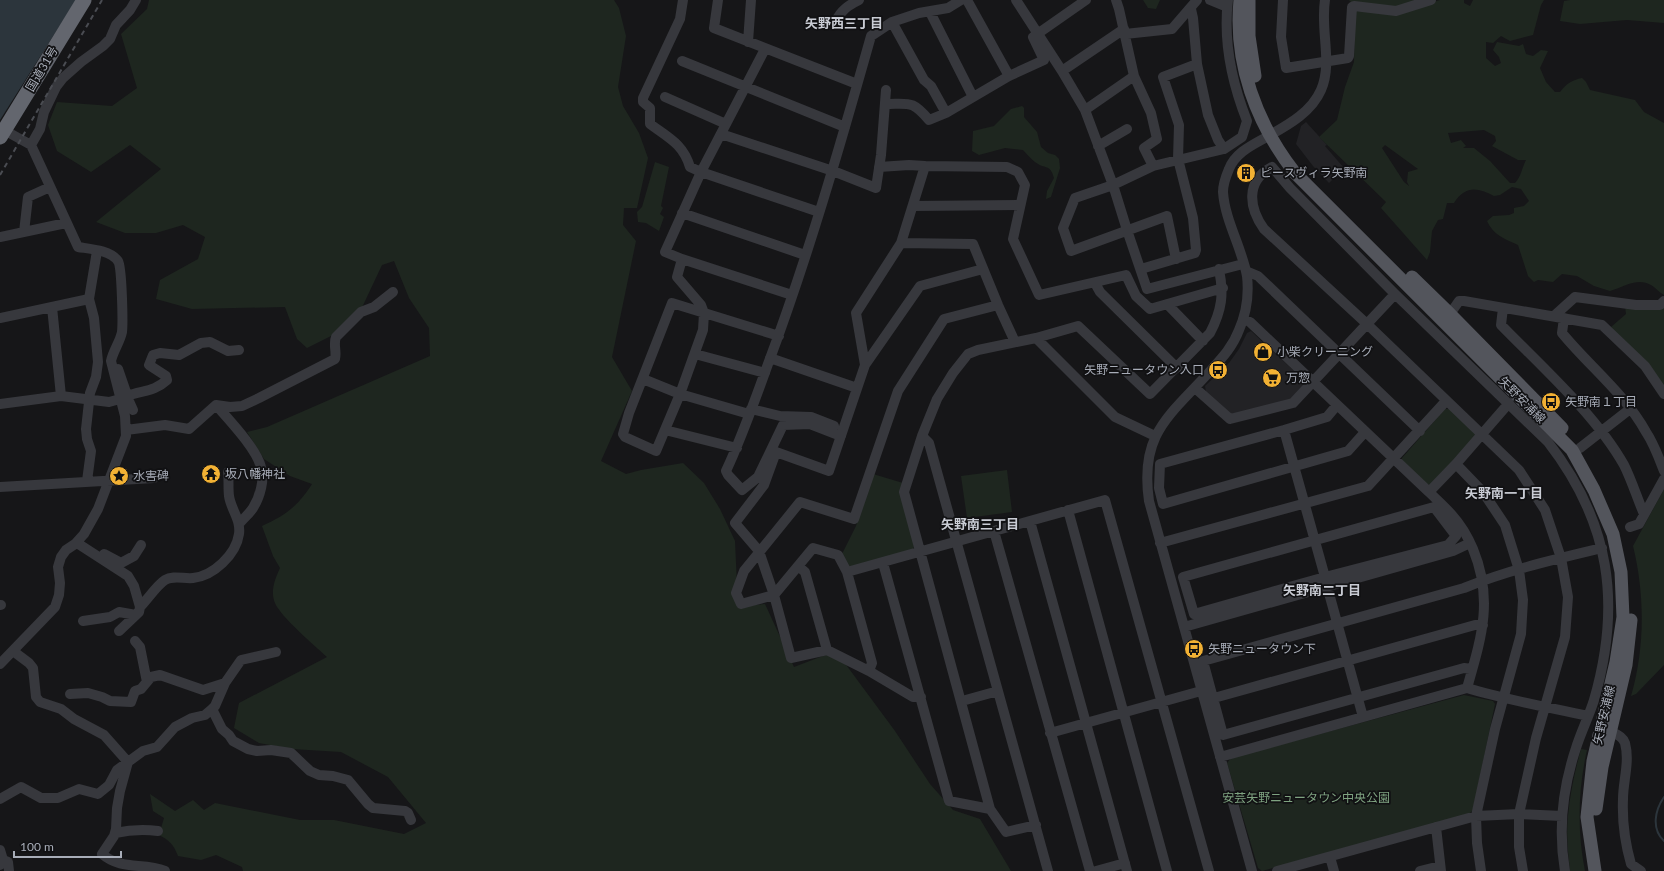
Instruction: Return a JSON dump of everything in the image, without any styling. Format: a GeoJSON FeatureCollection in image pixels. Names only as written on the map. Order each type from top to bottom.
{"type":"FeatureCollection","features":[{"type":"Feature","properties":{"kind":"highway","name":"国道31号"},"geometry":{"type":"LineString","coordinates":[[2,134],[84,0]]}},
{"type":"Feature","properties":{"kind":"main road","name":"矢野安浦線"},"geometry":{"type":"LineString","coordinates":[[1240,0],[1240,37],[1244,66],[1256,109],[1273,134],[1295,172],[1572,450],[1594,490],[1613,534],[1620,572],[1623,617],[1616,662],[1593,761],[1586,817],[1595,871]]}},
{"type":"Feature","properties":{"kind":"main road","name":"矢野安浦線"},"geometry":{"type":"LineString","coordinates":[[1249,0],[1249,36],[1252,65],[1273,134],[1302,167],[1374,242],[1450,314],[1545,410],[1580,448],[1603,487],[1620,529],[1629,574],[1631,617],[1626,664],[1602,767],[1595,817],[1604,871]]}},
{"type":"Feature","properties":{"kind":"street"},"geometry":{"type":"LineString","coordinates":[[31,145],[40,129],[44,112],[56,87],[81,62],[104,46],[110,39],[116,25],[130,10],[136,0]]}},
{"type":"Feature","properties":{"kind":"street"},"geometry":{"type":"LineString","coordinates":[[683,0],[680,19],[643,98],[643,102],[650,108],[650,124],[678,145],[686,155],[690,167],[819,212]]}},
{"type":"Feature","properties":{"kind":"street"},"geometry":{"type":"LineString","coordinates":[[718,0],[714,28],[857,84]]}},
{"type":"Feature","properties":{"kind":"street"},"geometry":{"type":"LineString","coordinates":[[748,42],[751,0]]}},
{"type":"Feature","properties":{"kind":"street"},"geometry":{"type":"LineString","coordinates":[[836,21],[839,14],[848,6],[859,0]]}},
{"type":"Feature","properties":{"kind":"street"},"geometry":{"type":"LineString","coordinates":[[841,436],[810,424],[783,425],[758,477],[742,490],[726,471],[737,448],[792,295],[833,171],[871,36],[892,22],[919,13],[948,8],[961,0]]}},
{"type":"Feature","properties":{"kind":"street"},"geometry":{"type":"LineString","coordinates":[[967,0],[1009,76]]}},
{"type":"Feature","properties":{"kind":"street"},"geometry":{"type":"LineString","coordinates":[[1016,0],[1062,71],[1085,110],[1113,185],[1147,289],[1219,269],[1244,267],[1258,276],[1420,431]]}},
{"type":"Feature","properties":{"kind":"street"},"geometry":{"type":"LineString","coordinates":[[885,104],[908,104],[917,107],[929,120],[946,113],[1009,76],[1044,60],[1033,37],[1086,0]]}},
{"type":"Feature","properties":{"kind":"street"},"geometry":{"type":"LineString","coordinates":[[1116,0],[1125,31],[1134,76],[1151,113],[1157,139],[1144,148],[1153,166]]}},
{"type":"Feature","properties":{"kind":"street"},"geometry":{"type":"LineString","coordinates":[[1062,71],[1125,31],[1172,29],[1191,9],[1197,0]]}},
{"type":"Feature","properties":{"kind":"street"},"geometry":{"type":"LineString","coordinates":[[1176,259],[1167,216],[1071,251],[1062,228],[1075,198],[1113,185],[1153,166],[1224,149],[1242,137],[1247,121],[1238,99],[1229,55],[1228,3],[1210,0]]}},
{"type":"Feature","properties":{"kind":"street"},"geometry":{"type":"LineString","coordinates":[[1283,0],[1281,37],[1286,68],[1348,58],[1352,7],[1354,6],[1396,11],[1431,0]]}},
{"type":"Feature","properties":{"kind":"street"},"geometry":{"type":"LineString","coordinates":[[1252,871],[1149,501],[1146,484],[1147,466],[1155,436],[1166,419],[1230,348],[1243,319],[1247,303],[1247,278],[1226,206],[1224,185],[1230,167],[1237,155],[1303,114],[1319,95],[1325,80],[1326,61],[1323,24],[1325,0]]}},
{"type":"Feature","properties":{"kind":"street"},"geometry":{"type":"LineString","coordinates":[[1191,9],[1197,64],[1208,115],[1218,140],[1224,149]]}},
{"type":"Feature","properties":{"kind":"street"},"geometry":{"type":"LineString","coordinates":[[930,12],[973,97]]}},
{"type":"Feature","properties":{"kind":"street"},"geometry":{"type":"LineString","coordinates":[[892,22],[924,80],[931,86],[946,113]]}},
{"type":"Feature","properties":{"kind":"street"},"geometry":{"type":"LineString","coordinates":[[765,49],[701,172],[665,252],[792,295]]}},
{"type":"Feature","properties":{"kind":"street"},"geometry":{"type":"LineString","coordinates":[[682,61],[845,127]]}},
{"type":"Feature","properties":{"kind":"street"},"geometry":{"type":"LineString","coordinates":[[1141,269],[1195,253],[1196,250],[1193,218],[1178,160],[1179,125],[1163,77],[1197,64]]}},
{"type":"Feature","properties":{"kind":"street"},"geometry":{"type":"LineString","coordinates":[[1085,110],[1134,76]]}},
{"type":"Feature","properties":{"kind":"street"},"geometry":{"type":"LineString","coordinates":[[721,134],[833,171],[876,188],[886,90]]}},
{"type":"Feature","properties":{"kind":"street"},"geometry":{"type":"LineString","coordinates":[[665,96],[726,124]]}},
{"type":"Feature","properties":{"kind":"street"},"geometry":{"type":"LineString","coordinates":[[1098,146],[1127,129]]}},
{"type":"Feature","properties":{"kind":"street"},"geometry":{"type":"LineString","coordinates":[[2,134],[31,145],[78,247],[110,255],[118,261],[121,271],[122,332],[112,354],[112,370],[124,397],[133,410]]}},
{"type":"Feature","properties":{"kind":"street"},"geometry":{"type":"LineString","coordinates":[[879,167],[909,165],[1007,167],[1018,172],[1025,185],[1013,239],[1039,295],[1126,275],[1136,296],[1150,309],[1223,288]]}},
{"type":"Feature","properties":{"kind":"street"},"geometry":{"type":"LineString","coordinates":[[865,365],[856,313],[901,244],[925,166]]}},
{"type":"Feature","properties":{"kind":"street"},"geometry":{"type":"LineString","coordinates":[[1523,871],[1519,847],[1519,814],[1536,738],[1564,637],[1568,597],[1561,558],[1545,510],[1519,470],[1259,223],[1254,210],[1252,194],[1257,178],[1264,171],[1272,167],[1290,188],[1395,294],[1548,442],[1565,464],[1592,517],[1602,548],[1608,592],[1608,618],[1605,645],[1595,693],[1576,749],[1564,795],[1562,816],[1565,871]]}},
{"type":"Feature","properties":{"kind":"street"},"geometry":{"type":"LineString","coordinates":[[24,232],[28,197],[50,187]]}},
{"type":"Feature","properties":{"kind":"street"},"geometry":{"type":"LineString","coordinates":[[912,206],[1020,205]]}},
{"type":"Feature","properties":{"kind":"street"},"geometry":{"type":"LineString","coordinates":[[682,213],[805,255]]}},
{"type":"Feature","properties":{"kind":"street"},"geometry":{"type":"LineString","coordinates":[[0,237],[66,223]]}},
{"type":"Feature","properties":{"kind":"street"},"geometry":{"type":"LineString","coordinates":[[901,244],[974,244],[998,305],[1015,342]]}},
{"type":"Feature","properties":{"kind":"street"},"geometry":{"type":"LineString","coordinates":[[88,481],[87,473],[91,451],[86,429],[90,399],[98,362],[94,318],[89,299],[97,251]]}},
{"type":"Feature","properties":{"kind":"street"},"geometry":{"type":"LineString","coordinates":[[682,259],[678,277],[701,305],[704,313],[703,330],[680,394],[656,451],[625,437],[623,434],[672,304],[704,313],[778,336]]}},
{"type":"Feature","properties":{"kind":"street"},"geometry":{"type":"LineString","coordinates":[[921,697],[913,697],[869,671],[827,650],[791,658],[774,596],[759,551],[735,523],[764,484],[776,452],[829,471],[865,365],[920,286],[983,269]]}},
{"type":"Feature","properties":{"kind":"street"},"geometry":{"type":"LineString","coordinates":[[1036,825],[1006,832],[990,810],[962,701],[919,552],[904,492],[922,436],[937,399],[953,373],[968,354],[978,350],[1036,338],[1078,326],[1150,394],[1203,341],[1215,324],[1223,288],[1219,269]]}},
{"type":"Feature","properties":{"kind":"street"},"geometry":{"type":"LineString","coordinates":[[1095,283],[1100,292],[1177,368]]}},
{"type":"Feature","properties":{"kind":"street"},"geometry":{"type":"LineString","coordinates":[[126,430],[165,425],[189,429],[216,405],[230,407],[242,406],[335,359],[336,354],[334,341],[336,337],[361,312],[374,307],[393,292]]}},
{"type":"Feature","properties":{"kind":"street"},"geometry":{"type":"LineString","coordinates":[[1195,388],[1230,419],[1293,403],[1395,294]]}},
{"type":"Feature","properties":{"kind":"street"},"geometry":{"type":"LineString","coordinates":[[1554,316],[1575,297],[1636,304],[1660,305],[1664,301]]}},
{"type":"Feature","properties":{"kind":"street"},"geometry":{"type":"LineString","coordinates":[[0,318],[89,299]]}},
{"type":"Feature","properties":{"kind":"street"},"geometry":{"type":"LineString","coordinates":[[1450,314],[1460,302],[1464,301],[1602,325],[1645,366],[1664,394]]}},
{"type":"Feature","properties":{"kind":"street"},"geometry":{"type":"LineString","coordinates":[[869,671],[872,663],[847,572],[838,555],[813,548],[774,596],[741,604],[736,593],[744,571],[800,502],[854,519],[898,391],[944,319],[998,305]]}},
{"type":"Feature","properties":{"kind":"street"},"geometry":{"type":"LineString","coordinates":[[1168,305],[1203,341]]}},
{"type":"Feature","properties":{"kind":"street"},"geometry":{"type":"LineString","coordinates":[[52,307],[61,396]]}},
{"type":"Feature","properties":{"kind":"street"},"geometry":{"type":"LineString","coordinates":[[1502,308],[1501,325],[1602,431],[1624,466],[1644,514]]}},
{"type":"Feature","properties":{"kind":"street"},"geometry":{"type":"LineString","coordinates":[[1564,318],[1562,333],[1604,377],[1630,409],[1646,432],[1664,471]]}},
{"type":"Feature","properties":{"kind":"street"},"geometry":{"type":"LineString","coordinates":[[1243,319],[1250,322],[1429,492],[1453,516],[1470,543],[1478,561],[1483,580],[1485,604],[1483,625],[1467,688]]}},
{"type":"Feature","properties":{"kind":"street"},"geometry":{"type":"LineString","coordinates":[[1036,338],[1115,417],[1155,436]]}},
{"type":"Feature","properties":{"kind":"street"},"geometry":{"type":"LineString","coordinates":[[0,404],[61,396],[109,402],[139,391],[160,387],[167,380],[166,376],[149,365],[153,355],[160,353],[179,356],[201,343],[210,342],[228,351],[239,350]]}},
{"type":"Feature","properties":{"kind":"street"},"geometry":{"type":"LineString","coordinates":[[695,354],[765,373]]}},
{"type":"Feature","properties":{"kind":"street"},"geometry":{"type":"LineString","coordinates":[[770,358],[857,388]]}},
{"type":"Feature","properties":{"kind":"street"},"geometry":{"type":"LineString","coordinates":[[643,379],[680,394],[750,412],[780,416],[811,417],[834,426]]}},
{"type":"Feature","properties":{"kind":"street"},"geometry":{"type":"LineString","coordinates":[[80,545],[84,534],[98,509],[126,436],[124,397]]}},
{"type":"Feature","properties":{"kind":"street"},"geometry":{"type":"LineString","coordinates":[[1160,543],[1368,486],[1446,402]]}},
{"type":"Feature","properties":{"kind":"street"},"geometry":{"type":"LineString","coordinates":[[1429,492],[1456,464],[1509,403]]}},
{"type":"Feature","properties":{"kind":"street"},"geometry":{"type":"LineString","coordinates":[[216,405],[255,453],[261,466],[262,481],[258,499],[252,510],[239,524]]}},
{"type":"Feature","properties":{"kind":"street"},"geometry":{"type":"LineString","coordinates":[[1337,405],[1327,416],[1284,430],[1160,464],[1159,488],[1163,504],[1348,451],[1365,432]]}},
{"type":"Feature","properties":{"kind":"street"},"geometry":{"type":"LineString","coordinates":[[1580,448],[1630,409]]}},
{"type":"Feature","properties":{"kind":"street"},"geometry":{"type":"LineString","coordinates":[[665,430],[737,448]]}},
{"type":"Feature","properties":{"kind":"street"},"geometry":{"type":"LineString","coordinates":[[1284,430],[1363,717]]}},
{"type":"Feature","properties":{"kind":"street"},"geometry":{"type":"LineString","coordinates":[[922,436],[929,443],[1048,871]]}},
{"type":"Feature","properties":{"kind":"street"},"geometry":{"type":"LineString","coordinates":[[1456,464],[1483,492],[1505,525],[1519,570],[1524,600],[1521,634],[1504,699],[1494,729],[1476,816],[1477,843],[1481,871]]}},
{"type":"Feature","properties":{"kind":"street"},"geometry":{"type":"LineString","coordinates":[[119,631],[165,580],[171,578],[194,578],[209,573],[220,566],[236,545],[239,534],[239,524],[230,502],[228,472]]}},
{"type":"Feature","properties":{"kind":"street"},"geometry":{"type":"LineString","coordinates":[[0,487],[154,478]]}},
{"type":"Feature","properties":{"kind":"street"},"geometry":{"type":"LineString","coordinates":[[1630,527],[1639,524],[1664,479]]}},
{"type":"Feature","properties":{"kind":"street"},"geometry":{"type":"LineString","coordinates":[[847,572],[1105,500],[1160,702],[1209,871]]}},
{"type":"Feature","properties":{"kind":"street"},"geometry":{"type":"LineString","coordinates":[[1184,627],[1326,582],[1448,545],[1456,536],[1434,507],[1183,577],[1194,614],[1326,582],[1453,551],[1470,543]]}},
{"type":"Feature","properties":{"kind":"street"},"geometry":{"type":"LineString","coordinates":[[1068,510],[1167,871]]}},
{"type":"Feature","properties":{"kind":"street"},"geometry":{"type":"LineString","coordinates":[[1030,521],[1126,867],[1096,871]]}},
{"type":"Feature","properties":{"kind":"street"},"geometry":{"type":"LineString","coordinates":[[994,531],[1090,871]]}},
{"type":"Feature","properties":{"kind":"street"},"geometry":{"type":"LineString","coordinates":[[80,545],[128,576],[134,586],[138,611]]}},
{"type":"Feature","properties":{"kind":"street"},"geometry":{"type":"LineString","coordinates":[[0,664],[54,607],[59,595],[60,583],[58,567],[61,557],[66,550],[80,545],[99,551],[120,563],[134,556],[141,545]]}},
{"type":"Feature","properties":{"kind":"street"},"geometry":{"type":"LineString","coordinates":[[1472,669],[1464,668],[1223,735],[1203,662],[1464,588],[1483,580],[1602,548]]}},
{"type":"Feature","properties":{"kind":"street"},"geometry":{"type":"LineString","coordinates":[[883,563],[949,801],[990,810]]}},
{"type":"Feature","properties":{"kind":"street"},"geometry":{"type":"LineString","coordinates":[[798,566],[806,572],[827,650]]}},
{"type":"Feature","properties":{"kind":"street"},"geometry":{"type":"LineString","coordinates":[[83,621],[110,617],[119,612],[138,611]]}},
{"type":"Feature","properties":{"kind":"street"},"geometry":{"type":"LineString","coordinates":[[1214,698],[1475,625],[1483,625]]}},
{"type":"Feature","properties":{"kind":"street"},"geometry":{"type":"LineString","coordinates":[[135,641],[140,647],[147,682]]}},
{"type":"Feature","properties":{"kind":"street"},"geometry":{"type":"LineString","coordinates":[[0,649],[29,662],[33,668],[36,697],[40,702],[61,708],[74,719],[104,734],[128,762]]}},
{"type":"Feature","properties":{"kind":"street"},"geometry":{"type":"LineString","coordinates":[[0,799],[21,787],[41,798],[58,798],[79,789],[98,794],[109,785],[117,770],[143,750],[157,746],[175,727],[192,718],[205,715],[212,709],[215,706],[225,683],[241,660],[276,652]]}},
{"type":"Feature","properties":{"kind":"street"},"geometry":{"type":"LineString","coordinates":[[70,694],[88,693],[110,701],[131,702],[135,691],[141,689],[151,677],[160,675],[203,690],[225,683]]}},
{"type":"Feature","properties":{"kind":"street"},"geometry":{"type":"LineString","coordinates":[[1220,758],[1467,688],[1504,699],[1546,706],[1588,716]]}},
{"type":"Feature","properties":{"kind":"street"},"geometry":{"type":"LineString","coordinates":[[962,701],[998,691]]}},
{"type":"Feature","properties":{"kind":"street"},"geometry":{"type":"LineString","coordinates":[[1050,733],[1202,691]]}},
{"type":"Feature","properties":{"kind":"street"},"geometry":{"type":"LineString","coordinates":[[212,709],[222,729],[233,741],[248,749],[257,751],[271,750],[291,753],[310,771],[319,775],[332,776],[348,780],[373,808],[405,811],[408,812],[411,820]]}},
{"type":"Feature","properties":{"kind":"street"},"geometry":{"type":"LineString","coordinates":[[1611,732],[1620,735],[1625,742],[1627,768],[1623,798],[1623,816],[1626,846],[1631,864],[1641,871]]}},
{"type":"Feature","properties":{"kind":"street"},"geometry":{"type":"LineString","coordinates":[[128,762],[120,791],[115,833],[102,854],[108,860],[135,868],[153,868],[165,871]]}},
{"type":"Feature","properties":{"kind":"street"},"geometry":{"type":"LineString","coordinates":[[1277,871],[1294,869],[1330,857],[1476,816],[1519,814],[1562,816]]}},
{"type":"Feature","properties":{"kind":"street"},"geometry":{"type":"LineString","coordinates":[[1420,871],[1441,868],[1436,827]]}},
{"type":"Feature","properties":{"kind":"street"},"geometry":{"type":"LineString","coordinates":[[115,833],[127,830],[158,831]]}},
{"type":"Feature","properties":{"kind":"street"},"geometry":{"type":"LineString","coordinates":[[1330,857],[1334,871]]}},
{"type":"Feature","properties":{"kind":"street"},"geometry":{"type":"LineString","coordinates":[[1,858],[8,862],[9,871]]}},
{"type":"Feature","properties":{"kind":"shaded area"},"geometry":{"type":"Polygon","coordinates":[[[0,0],[76,0],[0,120],[0,0]]]}},
{"type":"Feature","properties":{"kind":"shaded area"},"geometry":{"type":"Polygon","coordinates":[[[1306,122],[1327,145],[1325,146],[1344,168],[1329,183],[1313,166],[1296,144],[1301,126],[1306,122]]]}},
{"type":"Feature","properties":{"kind":"shaded area"},"geometry":{"type":"Polygon","coordinates":[[[1251,331],[1305,381],[1305,386],[1288,401],[1230,415],[1206,392],[1205,386],[1229,363],[1239,349],[1247,333],[1251,331]]]}},
{"type":"Feature","properties":{"kind":"green space"},"geometry":{"type":"Polygon","coordinates":[[[149,0],[614,0],[619,8],[626,36],[618,87],[623,106],[639,133],[648,158],[637,208],[624,208],[623,225],[636,241],[612,357],[632,391],[601,461],[626,474],[683,463],[704,483],[720,509],[735,541],[738,607],[765,604],[794,667],[828,654],[844,662],[895,731],[930,784],[953,810],[980,819],[1011,871],[243,871],[242,867],[216,855],[201,860],[178,856],[171,843],[159,835],[164,818],[153,811],[150,794],[175,811],[193,800],[204,810],[215,803],[300,820],[334,820],[404,834],[426,823],[388,777],[341,752],[292,749],[259,743],[234,728],[239,703],[327,657],[290,623],[275,603],[273,590],[280,568],[273,556],[262,526],[285,514],[291,509],[302,498],[312,484],[290,476],[264,459],[247,432],[267,427],[430,356],[429,328],[409,298],[394,261],[382,265],[358,316],[331,336],[307,348],[297,339],[285,307],[192,309],[156,299],[160,280],[198,259],[205,237],[183,225],[156,233],[125,233],[96,222],[161,169],[130,145],[91,172],[57,151],[48,125],[57,102],[112,106],[137,88],[121,34],[147,9],[149,0]]]}},
{"type":"Feature","properties":{"kind":"green space"},"geometry":{"type":"Polygon","coordinates":[[[1143,0],[1160,0],[1156,9],[1148,8],[1143,0]]]}},
{"type":"Feature","properties":{"kind":"green space"},"geometry":{"type":"Polygon","coordinates":[[[1349,0],[1422,0],[1393,9],[1351,2],[1349,0]]]}},
{"type":"Feature","properties":{"kind":"green space"},"geometry":{"type":"Polygon","coordinates":[[[1440,0],[1464,0],[1464,3],[1470,6],[1473,0],[1544,0],[1541,5],[1533,35],[1510,41],[1501,36],[1493,43],[1486,42],[1486,58],[1495,66],[1501,63],[1499,57],[1493,50],[1497,42],[1519,46],[1523,44],[1526,54],[1533,56],[1541,50],[1548,51],[1540,68],[1546,82],[1555,92],[1560,92],[1570,83],[1582,78],[1590,90],[1635,100],[1644,112],[1664,123],[1664,295],[1653,286],[1646,283],[1636,282],[1610,291],[1594,286],[1577,276],[1562,274],[1553,282],[1538,280],[1534,282],[1528,276],[1518,245],[1496,233],[1487,221],[1493,216],[1509,215],[1514,213],[1514,208],[1524,206],[1529,201],[1521,189],[1512,187],[1500,195],[1494,196],[1477,190],[1467,191],[1462,193],[1454,203],[1447,203],[1443,219],[1438,220],[1432,231],[1430,252],[1427,260],[1381,208],[1386,202],[1319,137],[1337,120],[1345,87],[1354,62],[1355,11],[1394,13],[1440,0]],[[1484,130],[1448,133],[1451,143],[1461,140],[1466,146],[1463,148],[1474,148],[1490,161],[1510,183],[1515,183],[1526,160],[1518,160],[1492,146],[1496,141],[1495,136],[1484,130]],[[1385,145],[1382,148],[1404,182],[1409,186],[1407,182],[1408,172],[1418,169],[1385,145]]]}},
{"type":"Feature","properties":{"kind":"green space"},"geometry":{"type":"Polygon","coordinates":[[[1664,0],[1664,23],[1627,20],[1580,24],[1560,21],[1564,1],[1664,0]]]}},
{"type":"Feature","properties":{"kind":"green space"},"geometry":{"type":"Polygon","coordinates":[[[1022,106],[1024,108],[1024,117],[1037,132],[1041,147],[1059,159],[1060,168],[1051,197],[1046,199],[1047,191],[1054,178],[1051,170],[1035,162],[1023,150],[1005,148],[979,155],[972,151],[973,131],[994,126],[1011,109],[1022,106]]]}},
{"type":"Feature","properties":{"kind":"green space"},"geometry":{"type":"Polygon","coordinates":[[[655,162],[669,167],[661,206],[663,208],[660,214],[664,217],[659,231],[646,223],[638,222],[637,212],[642,207],[655,162]]]}},
{"type":"Feature","properties":{"kind":"green space"},"geometry":{"type":"Polygon","coordinates":[[[1625,306],[1664,307],[1664,388],[1611,327],[1626,314],[1625,306]]]}},
{"type":"Feature","properties":{"kind":"green space"},"geometry":{"type":"Polygon","coordinates":[[[1445,409],[1450,409],[1475,432],[1475,438],[1430,485],[1425,484],[1402,462],[1402,458],[1445,409]]]}},
{"type":"Feature","properties":{"kind":"green space"},"geometry":{"type":"Polygon","coordinates":[[[1007,470],[1012,512],[967,518],[961,476],[1007,470]]]}},
{"type":"Feature","properties":{"kind":"green space"},"geometry":{"type":"Polygon","coordinates":[[[873,474],[903,483],[914,547],[912,551],[851,568],[846,565],[842,554],[856,526],[873,474]]]}},
{"type":"Feature","properties":{"kind":"green space"},"geometry":{"type":"Polygon","coordinates":[[[1664,489],[1664,665],[1636,694],[1631,696],[1639,659],[1642,621],[1640,583],[1633,546],[1664,489]]]}},
{"type":"Feature","properties":{"kind":"green space","name":"安芸矢野ニュータウン中央公園"},"geometry":{"type":"Polygon","coordinates":[[[1464,695],[1493,701],[1495,704],[1473,810],[1469,814],[1262,871],[1258,868],[1227,763],[1231,758],[1464,695]]]}},
{"type":"Feature","properties":{"kind":"green space"},"geometry":{"type":"Polygon","coordinates":[[[1581,749],[1587,750],[1580,795],[1580,826],[1582,856],[1585,871],[1570,871],[1567,823],[1573,782],[1581,749]]]}},
{"type":"Feature","properties":{"kind":"waterway"},"geometry":{"type":"LineString","coordinates":[[1664,797],[1658,808],[1656,819],[1657,831],[1664,841]]}},
{"type":"Feature","properties":{"kind":"railway"},"geometry":{"type":"LineString","coordinates":[[0,175],[102,0]]}},
{"type":"Feature","properties":{"kind":"place","name":"ピースヴィラ矢野南"},"geometry":{"type":"Point","coordinates":[1246,173]}},
{"type":"Feature","properties":{"kind":"place","name":"小柴クリーニング"},"geometry":{"type":"Point","coordinates":[1263,352]}},
{"type":"Feature","properties":{"kind":"place","name":"矢野ニュータウン入口"},"geometry":{"type":"Point","coordinates":[1218,370]}},
{"type":"Feature","properties":{"kind":"place","name":"万惣"},"geometry":{"type":"Point","coordinates":[1272,378]}},
{"type":"Feature","properties":{"kind":"place","name":"矢野南１丁目"},"geometry":{"type":"Point","coordinates":[1551,402]}},
{"type":"Feature","properties":{"kind":"place","name":"坂八幡神社"},"geometry":{"type":"Point","coordinates":[211,474]}},
{"type":"Feature","properties":{"kind":"place","name":"水害碑"},"geometry":{"type":"Point","coordinates":[119,476]}},
{"type":"Feature","properties":{"kind":"place","name":"矢野ニュータウン下"},"geometry":{"type":"Point","coordinates":[1194,649]}},
{"type":"Feature","properties":{"kind":"district","name":"矢野西三丁目"},"geometry":{"type":"Point","coordinates":[844,23]}},
{"type":"Feature","properties":{"kind":"district","name":"矢野南一丁目"},"geometry":{"type":"Point","coordinates":[1504,493]}},
{"type":"Feature","properties":{"kind":"district","name":"矢野南三丁目"},"geometry":{"type":"Point","coordinates":[980,524]}},
{"type":"Feature","properties":{"kind":"district","name":"矢野南二丁目"},"geometry":{"type":"Point","coordinates":[1322,590]}}]}
